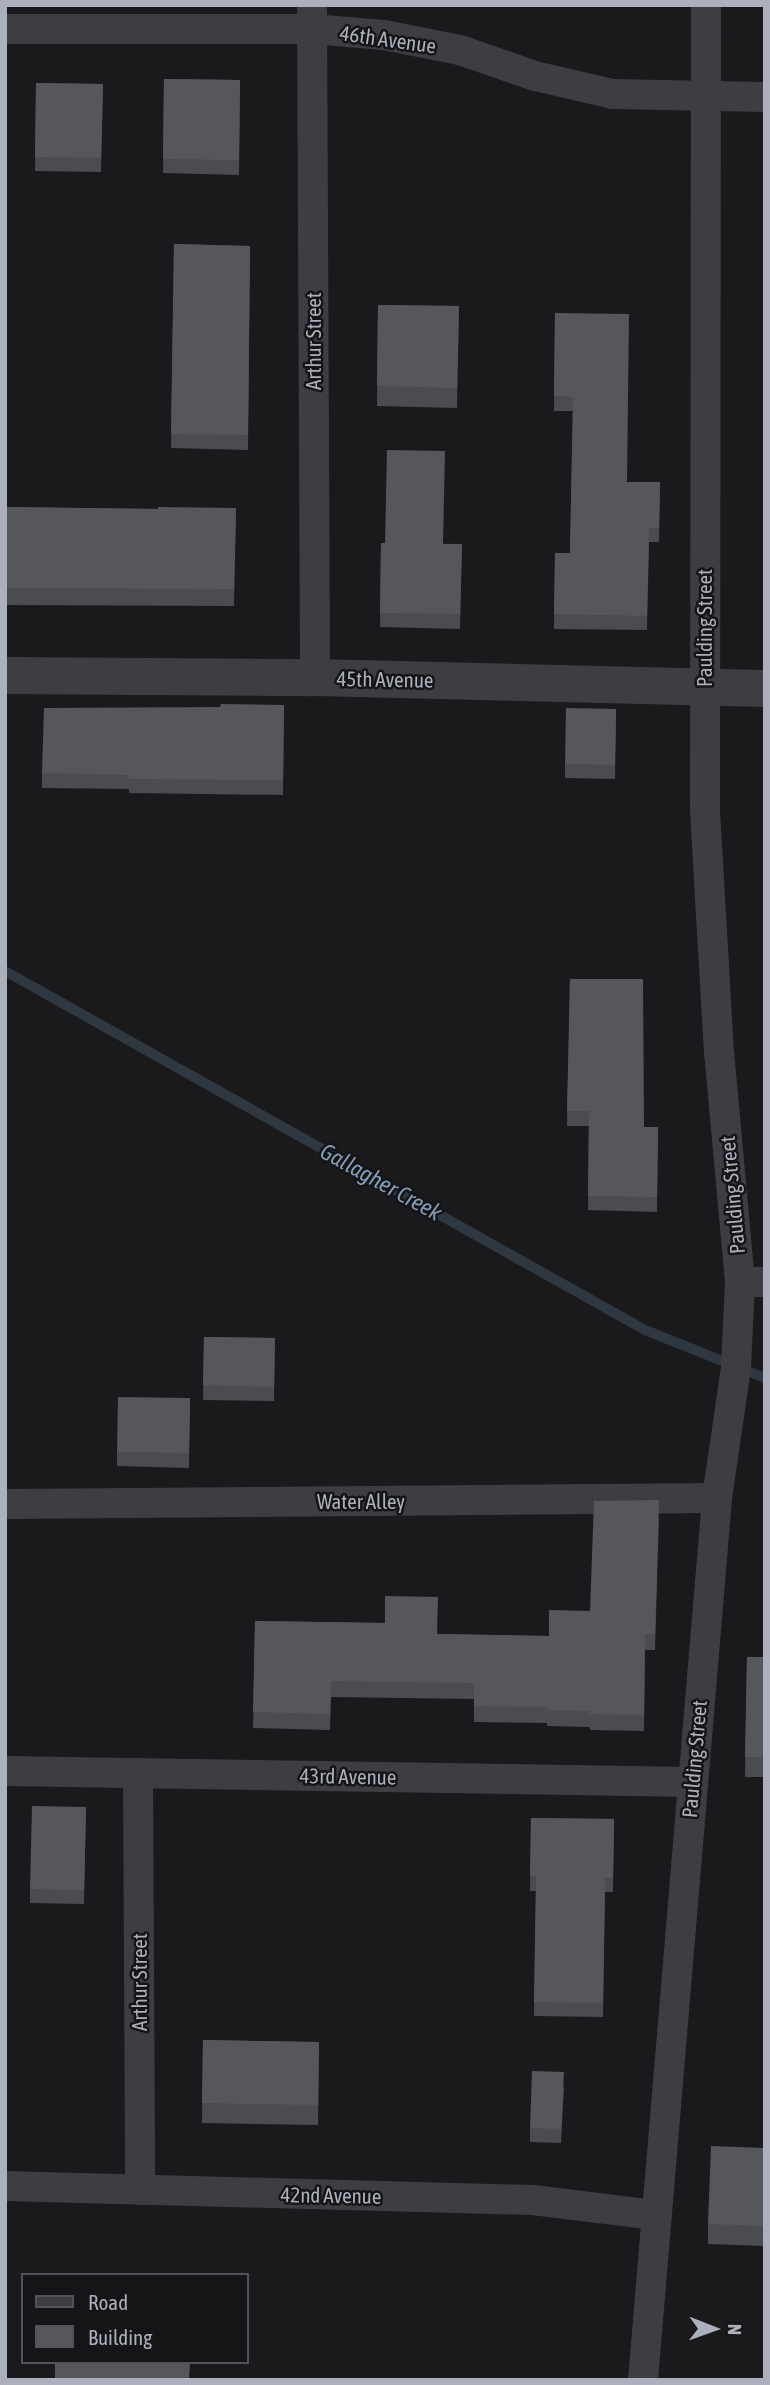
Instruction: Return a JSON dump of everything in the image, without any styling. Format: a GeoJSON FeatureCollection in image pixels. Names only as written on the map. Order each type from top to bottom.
{"type":"FeatureCollection","features":[{"type":"Feature","properties":{"kind":"street","name":"Paulding Street"},"geometry":{"type":"LineString","coordinates":[[643,2380],[717,1498],[729,1417],[738,1324],[752,1282],[719,1053],[705,810],[706,5]]}},
{"type":"Feature","properties":{"kind":"street","name":"46th Avenue"},"geometry":{"type":"LineString","coordinates":[[5,29],[312,17],[460,50],[535,76],[614,94],[765,97]]}},
{"type":"Feature","properties":{"kind":"street","name":"Arthur Street"},"geometry":{"type":"LineString","coordinates":[[312,17],[315,677]]}},
{"type":"Feature","properties":{"kind":"street","name":"45th Avenue"},"geometry":{"type":"LineString","coordinates":[[5,675],[315,677],[765,688]]}},
{"type":"Feature","properties":{"kind":"street","name":"Water Alley"},"geometry":{"type":"LineString","coordinates":[[5,1504],[717,1498]]}},
{"type":"Feature","properties":{"kind":"street","name":"43rd Avenue"},"geometry":{"type":"LineString","coordinates":[[5,1771],[692,1782]]}},
{"type":"Feature","properties":{"kind":"street","name":"Arthur Street"},"geometry":{"type":"LineString","coordinates":[[138,1773],[140,2190]]}},
{"type":"Feature","properties":{"kind":"street","name":"42nd Avenue"},"geometry":{"type":"LineString","coordinates":[[5,2186],[533,2200],[656,2215]]}},
{"type":"Feature","properties":{"kind":"building"},"geometry":{"type":"Polygon","coordinates":[[[164,79],[240,80],[239,160],[163,159],[164,79]]]}},
{"type":"Feature","properties":{"kind":"building"},"geometry":{"type":"Polygon","coordinates":[[[36,83],[103,84],[101,158],[35,157],[36,83]]]}},
{"type":"Feature","properties":{"kind":"building"},"geometry":{"type":"Polygon","coordinates":[[[174,244],[250,246],[248,435],[171,434],[174,244]]]}},
{"type":"Feature","properties":{"kind":"building"},"geometry":{"type":"Polygon","coordinates":[[[378,305],[459,306],[457,388],[377,386],[378,305]]]}},
{"type":"Feature","properties":{"kind":"building"},"geometry":{"type":"Polygon","coordinates":[[[555,313],[629,314],[627,482],[660,482],[659,528],[649,528],[647,616],[554,614],[555,553],[570,553],[573,397],[554,396],[555,313]]]}},
{"type":"Feature","properties":{"kind":"building"},"geometry":{"type":"Polygon","coordinates":[[[387,450],[445,451],[443,544],[462,544],[460,614],[380,613],[387,450]]]}},
{"type":"Feature","properties":{"kind":"building"},"geometry":{"type":"Polygon","coordinates":[[[5,507],[236,508],[234,589],[5,588],[5,507]]]}},
{"type":"Feature","properties":{"kind":"building"},"geometry":{"type":"Polygon","coordinates":[[[221,704],[284,705],[283,780],[129,779],[129,775],[42,773],[44,708],[220,707],[221,704]]]}},
{"type":"Feature","properties":{"kind":"building"},"geometry":{"type":"Polygon","coordinates":[[[566,708],[616,709],[615,765],[565,764],[566,708]]]}},
{"type":"Feature","properties":{"kind":"building"},"geometry":{"type":"Polygon","coordinates":[[[570,979],[643,979],[644,1127],[658,1127],[657,1197],[588,1196],[589,1111],[567,1111],[570,979]]]}},
{"type":"Feature","properties":{"kind":"building"},"geometry":{"type":"Polygon","coordinates":[[[204,1337],[275,1338],[274,1387],[203,1385],[204,1337]]]}},
{"type":"Feature","properties":{"kind":"building"},"geometry":{"type":"Polygon","coordinates":[[[118,1397],[190,1398],[189,1453],[117,1452],[118,1397]]]}},
{"type":"Feature","properties":{"kind":"building"},"geometry":{"type":"Polygon","coordinates":[[[659,1500],[655,1634],[645,1634],[644,1715],[590,1714],[590,1711],[547,1710],[548,1707],[474,1706],[474,1683],[331,1681],[330,1714],[253,1712],[255,1621],[385,1623],[385,1596],[438,1597],[437,1634],[549,1636],[549,1610],[590,1611],[594,1501],[659,1500]]]}},
{"type":"Feature","properties":{"kind":"building"},"geometry":{"type":"Polygon","coordinates":[[[747,1657],[765,1657],[765,1757],[745,1757],[747,1657]]]}},
{"type":"Feature","properties":{"kind":"building"},"geometry":{"type":"Polygon","coordinates":[[[32,1806],[86,1807],[84,1890],[30,1889],[32,1806]]]}},
{"type":"Feature","properties":{"kind":"building"},"geometry":{"type":"Polygon","coordinates":[[[531,1818],[614,1819],[613,1878],[605,1878],[603,2003],[534,2002],[536,1876],[530,1876],[531,1818]]]}},
{"type":"Feature","properties":{"kind":"building"},"geometry":{"type":"Polygon","coordinates":[[[203,2040],[319,2042],[318,2105],[202,2103],[203,2040]]]}},
{"type":"Feature","properties":{"kind":"building"},"geometry":{"type":"Polygon","coordinates":[[[532,2071],[564,2072],[561,2129],[530,2128],[532,2071]]]}},
{"type":"Feature","properties":{"kind":"building"},"geometry":{"type":"Polygon","coordinates":[[[711,2146],[765,2148],[765,2226],[708,2224],[711,2146]]]}},
{"type":"Feature","properties":{"kind":"building"},"geometry":{"type":"Polygon","coordinates":[[[55,2364],[190,2364],[189,2380],[55,2380],[55,2364]]]}},
{"type":"Feature","properties":{"kind":"waterway","name":"Gallagher Creek"},"geometry":{"type":"LineString","coordinates":[[5,971],[645,1330],[765,1378]]}}]}
